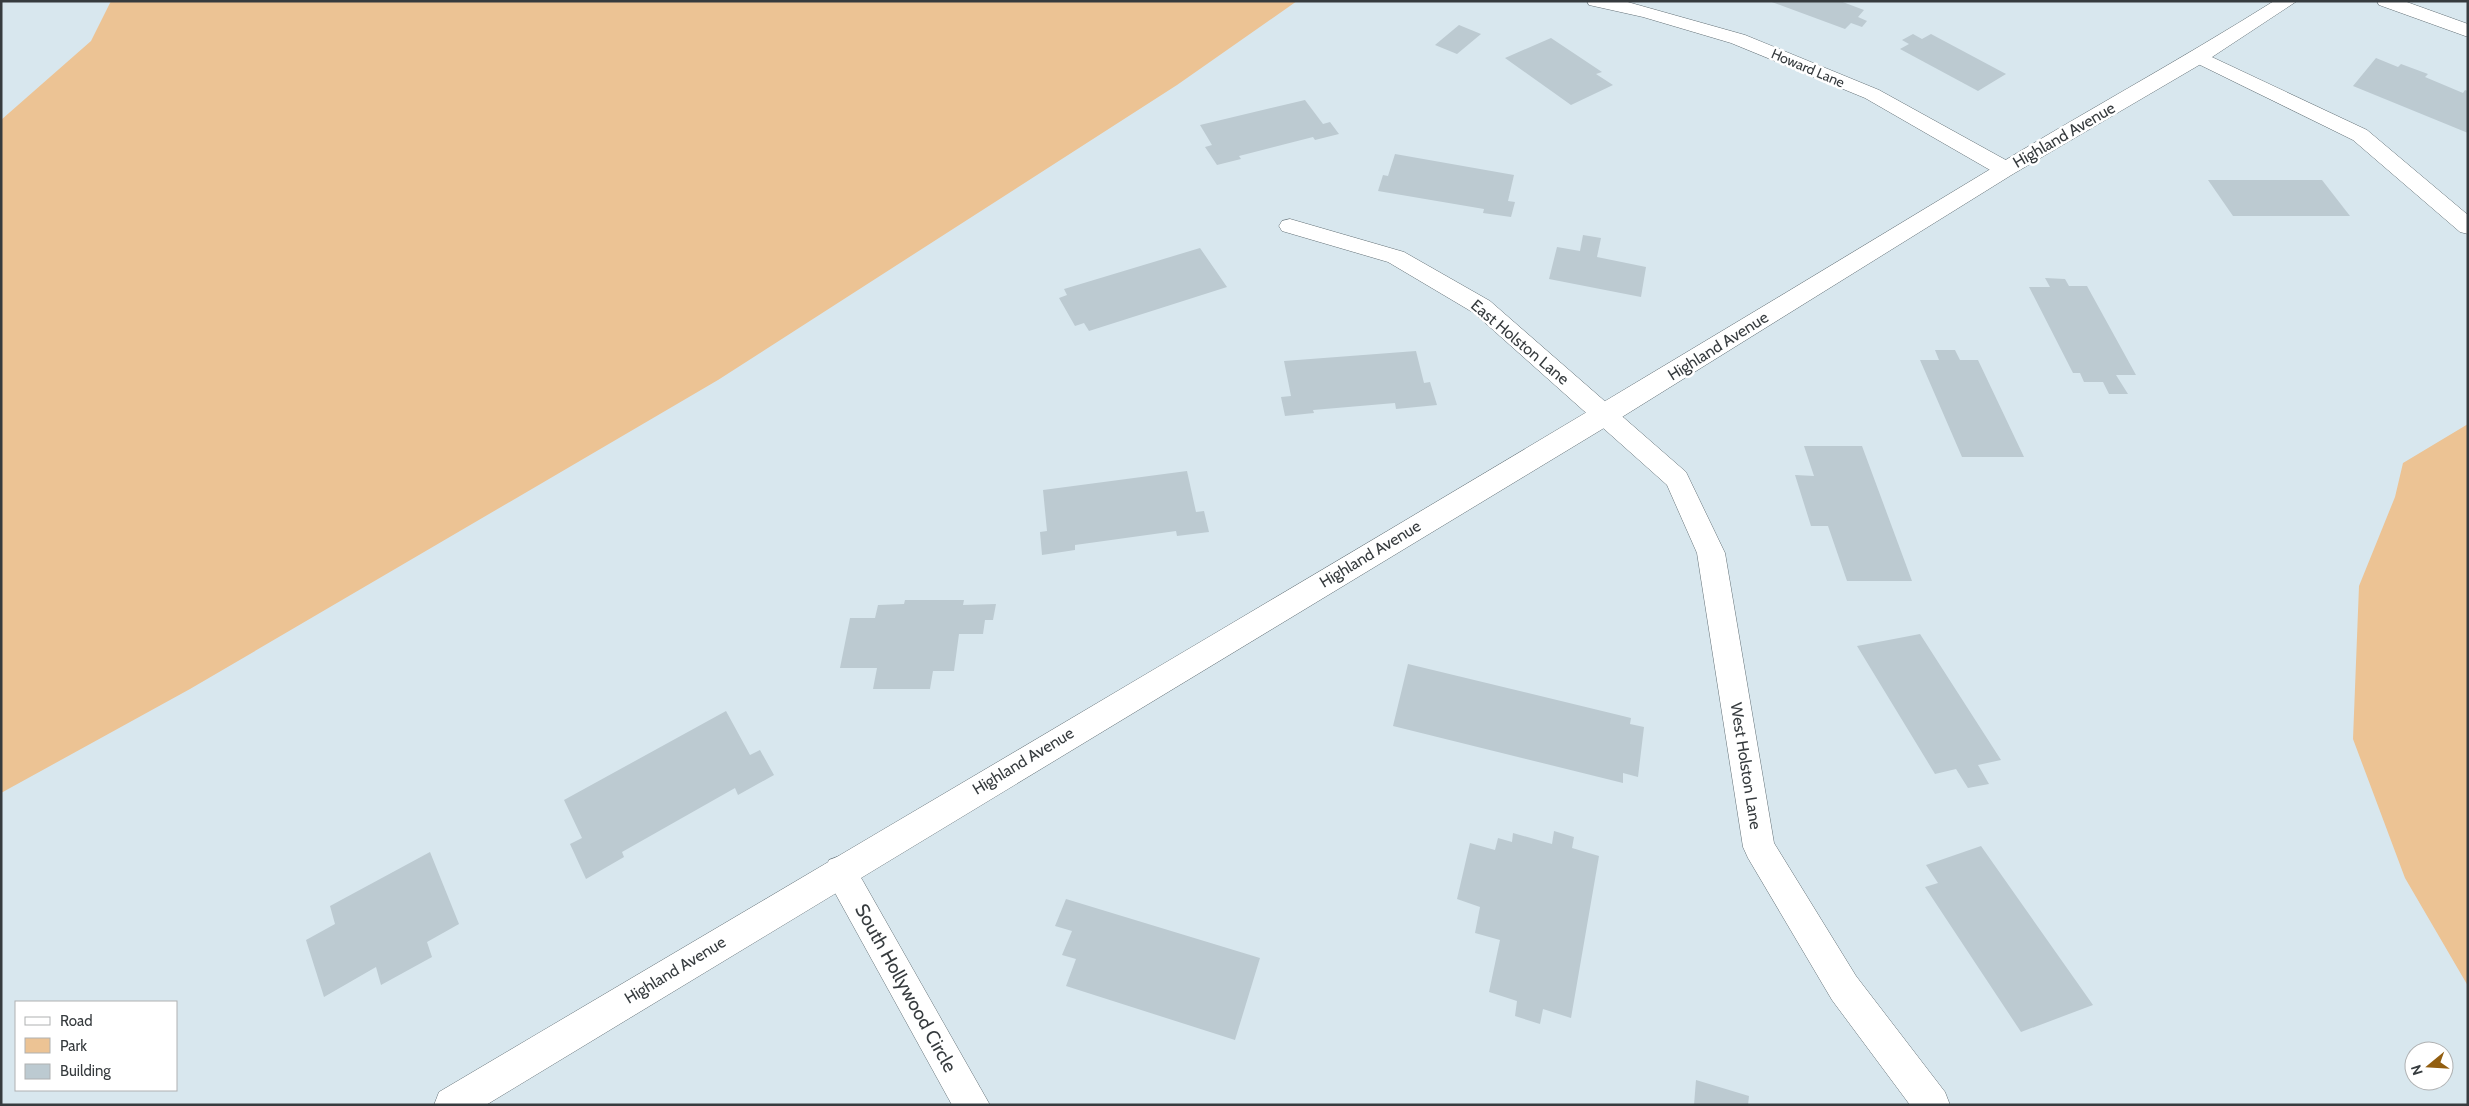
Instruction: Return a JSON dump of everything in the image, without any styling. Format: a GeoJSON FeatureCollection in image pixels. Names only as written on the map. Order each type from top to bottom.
{"type":"FeatureCollection","features":[{"type":"Feature","properties":{"kind":"street","name":"Howard Lane"},"geometry":{"type":"LineString","coordinates":[[1596,1],[1647,12],[1738,38],[1872,94],[2005,169]]}},
{"type":"Feature","properties":{"kind":"street","name":"Highland Avenue"},"geometry":{"type":"LineString","coordinates":[[452,1105],[840,871],[1606,415],[2005,169],[2198,57],[2288,1]]}},
{"type":"Feature","properties":{"kind":"street"},"geometry":{"type":"LineString","coordinates":[[2386,1],[2468,31]]}},
{"type":"Feature","properties":{"kind":"street"},"geometry":{"type":"LineString","coordinates":[[2198,57],[2322,115],[2360,135],[2468,227]]}},
{"type":"Feature","properties":{"kind":"street","name":"East Holston Lane"},"geometry":{"type":"LineString","coordinates":[[1290,226],[1396,257],[1482,307],[1606,415]]}},
{"type":"Feature","properties":{"kind":"street","name":"West Holston Lane"},"geometry":{"type":"LineString","coordinates":[[1606,415],[1677,479],[1711,554],[1759,847],[1844,988],[1932,1105]]}},
{"type":"Feature","properties":{"kind":"street","name":"South Hollywood Circle"},"geometry":{"type":"LineString","coordinates":[[840,871],[972,1105]]}},
{"type":"Feature","properties":{"kind":"green space"},"geometry":{"type":"Polygon","coordinates":[[[111,1],[1297,1],[1177,85],[718,380],[190,689],[1,793],[1,120],[91,41],[111,1]]]}},
{"type":"Feature","properties":{"kind":"green space"},"geometry":{"type":"Polygon","coordinates":[[[2468,424],[2468,986],[2405,878],[2353,739],[2359,586],[2395,497],[2403,463],[2468,424]]]}},
{"type":"Feature","properties":{"kind":"building"},"geometry":{"type":"Polygon","coordinates":[[[1769,1],[1840,1],[1864,10],[1858,17],[1867,21],[1862,27],[1851,23],[1845,29],[1769,1]]]}},
{"type":"Feature","properties":{"kind":"building"},"geometry":{"type":"Polygon","coordinates":[[[1459,25],[1481,34],[1457,54],[1435,45],[1459,25]]]}},
{"type":"Feature","properties":{"kind":"building"},"geometry":{"type":"Polygon","coordinates":[[[1913,34],[1922,39],[1931,34],[2006,74],[1978,91],[1900,49],[1909,44],[1902,40],[1913,34]]]}},
{"type":"Feature","properties":{"kind":"building"},"geometry":{"type":"Polygon","coordinates":[[[1551,38],[1602,72],[1596,74],[1613,85],[1571,105],[1505,58],[1551,38]]]}},
{"type":"Feature","properties":{"kind":"building"},"geometry":{"type":"Polygon","coordinates":[[[2376,58],[2398,67],[2401,64],[2428,74],[2425,77],[2463,93],[2465,90],[2468,91],[2468,133],[2353,86],[2376,58]]]}},
{"type":"Feature","properties":{"kind":"building"},"geometry":{"type":"Polygon","coordinates":[[[1305,100],[1323,124],[1330,122],[1339,134],[1315,140],[1313,137],[1239,156],[1241,159],[1217,165],[1205,147],[1212,145],[1200,125],[1305,100]]]}},
{"type":"Feature","properties":{"kind":"building"},"geometry":{"type":"Polygon","coordinates":[[[1395,154],[1514,175],[1508,201],[1515,202],[1511,217],[1483,213],[1484,209],[1378,191],[1383,175],[1388,176],[1395,154]]]}},
{"type":"Feature","properties":{"kind":"building"},"geometry":{"type":"Polygon","coordinates":[[[2208,180],[2322,180],[2350,216],[2233,216],[2208,180]]]}},
{"type":"Feature","properties":{"kind":"building"},"geometry":{"type":"Polygon","coordinates":[[[1583,235],[1601,238],[1597,257],[1646,267],[1641,297],[1549,279],[1557,247],[1580,251],[1583,235]]]}},
{"type":"Feature","properties":{"kind":"building"},"geometry":{"type":"Polygon","coordinates":[[[1200,248],[1227,287],[1089,331],[1084,323],[1075,326],[1059,298],[1067,295],[1064,289],[1200,248]]]}},
{"type":"Feature","properties":{"kind":"building"},"geometry":{"type":"Polygon","coordinates":[[[2045,278],[2065,279],[2069,286],[2087,286],[2136,375],[2116,375],[2128,394],[2109,394],[2103,382],[2084,382],[2080,373],[2073,373],[2029,287],[2050,287],[2045,278]]]}},
{"type":"Feature","properties":{"kind":"building"},"geometry":{"type":"Polygon","coordinates":[[[1935,350],[1955,350],[1960,360],[1978,360],[2024,457],[1962,457],[1920,360],[1939,360],[1935,350]]]}},
{"type":"Feature","properties":{"kind":"building"},"geometry":{"type":"Polygon","coordinates":[[[1416,351],[1424,383],[1430,382],[1437,405],[1396,409],[1395,403],[1313,410],[1314,413],[1285,416],[1281,397],[1291,396],[1284,361],[1416,351]]]}},
{"type":"Feature","properties":{"kind":"building"},"geometry":{"type":"Polygon","coordinates":[[[1804,446],[1862,446],[1912,581],[1847,581],[1828,526],[1811,526],[1795,475],[1814,476],[1804,446]]]}},
{"type":"Feature","properties":{"kind":"building"},"geometry":{"type":"Polygon","coordinates":[[[1187,471],[1196,512],[1204,511],[1209,532],[1177,536],[1176,531],[1075,545],[1075,550],[1042,555],[1040,532],[1047,531],[1043,490],[1187,471]]]}},
{"type":"Feature","properties":{"kind":"building"},"geometry":{"type":"Polygon","coordinates":[[[905,600],[964,600],[963,605],[996,604],[993,620],[985,620],[983,634],[959,634],[954,671],[933,671],[930,689],[873,689],[877,668],[840,668],[850,618],[875,618],[878,605],[904,604],[905,600]]]}},
{"type":"Feature","properties":{"kind":"building"},"geometry":{"type":"Polygon","coordinates":[[[1920,634],[2001,760],[1978,765],[1989,784],[1968,788],[1956,769],[1935,774],[1857,646],[1920,634]]]}},
{"type":"Feature","properties":{"kind":"building"},"geometry":{"type":"Polygon","coordinates":[[[1408,664],[1631,718],[1630,724],[1644,727],[1638,777],[1623,773],[1623,783],[1393,726],[1408,664]]]}},
{"type":"Feature","properties":{"kind":"building"},"geometry":{"type":"Polygon","coordinates":[[[726,711],[750,755],[760,750],[774,775],[738,795],[735,788],[622,852],[624,857],[586,879],[570,844],[582,838],[564,800],[726,711]]]}},
{"type":"Feature","properties":{"kind":"building"},"geometry":{"type":"Polygon","coordinates":[[[1554,831],[1574,837],[1572,848],[1599,856],[1571,1018],[1543,1009],[1540,1024],[1515,1016],[1517,1001],[1489,992],[1500,940],[1475,933],[1480,907],[1457,899],[1470,843],[1495,850],[1498,838],[1512,842],[1513,833],[1552,844],[1554,831]]]}},
{"type":"Feature","properties":{"kind":"building"},"geometry":{"type":"Polygon","coordinates":[[[1981,846],[2093,1005],[2021,1032],[1925,887],[1938,883],[1926,865],[1981,846]]]}},
{"type":"Feature","properties":{"kind":"building"},"geometry":{"type":"Polygon","coordinates":[[[430,852],[459,924],[427,942],[432,957],[381,985],[376,967],[324,997],[306,940],[335,924],[330,906],[430,852]]]}},
{"type":"Feature","properties":{"kind":"building"},"geometry":{"type":"Polygon","coordinates":[[[1066,899],[1260,958],[1235,1040],[1066,986],[1076,959],[1062,955],[1072,931],[1055,926],[1066,899]]]}},
{"type":"Feature","properties":{"kind":"building"},"geometry":{"type":"Polygon","coordinates":[[[1696,1080],[1749,1096],[1748,1105],[1694,1105],[1696,1080]]]}}]}
